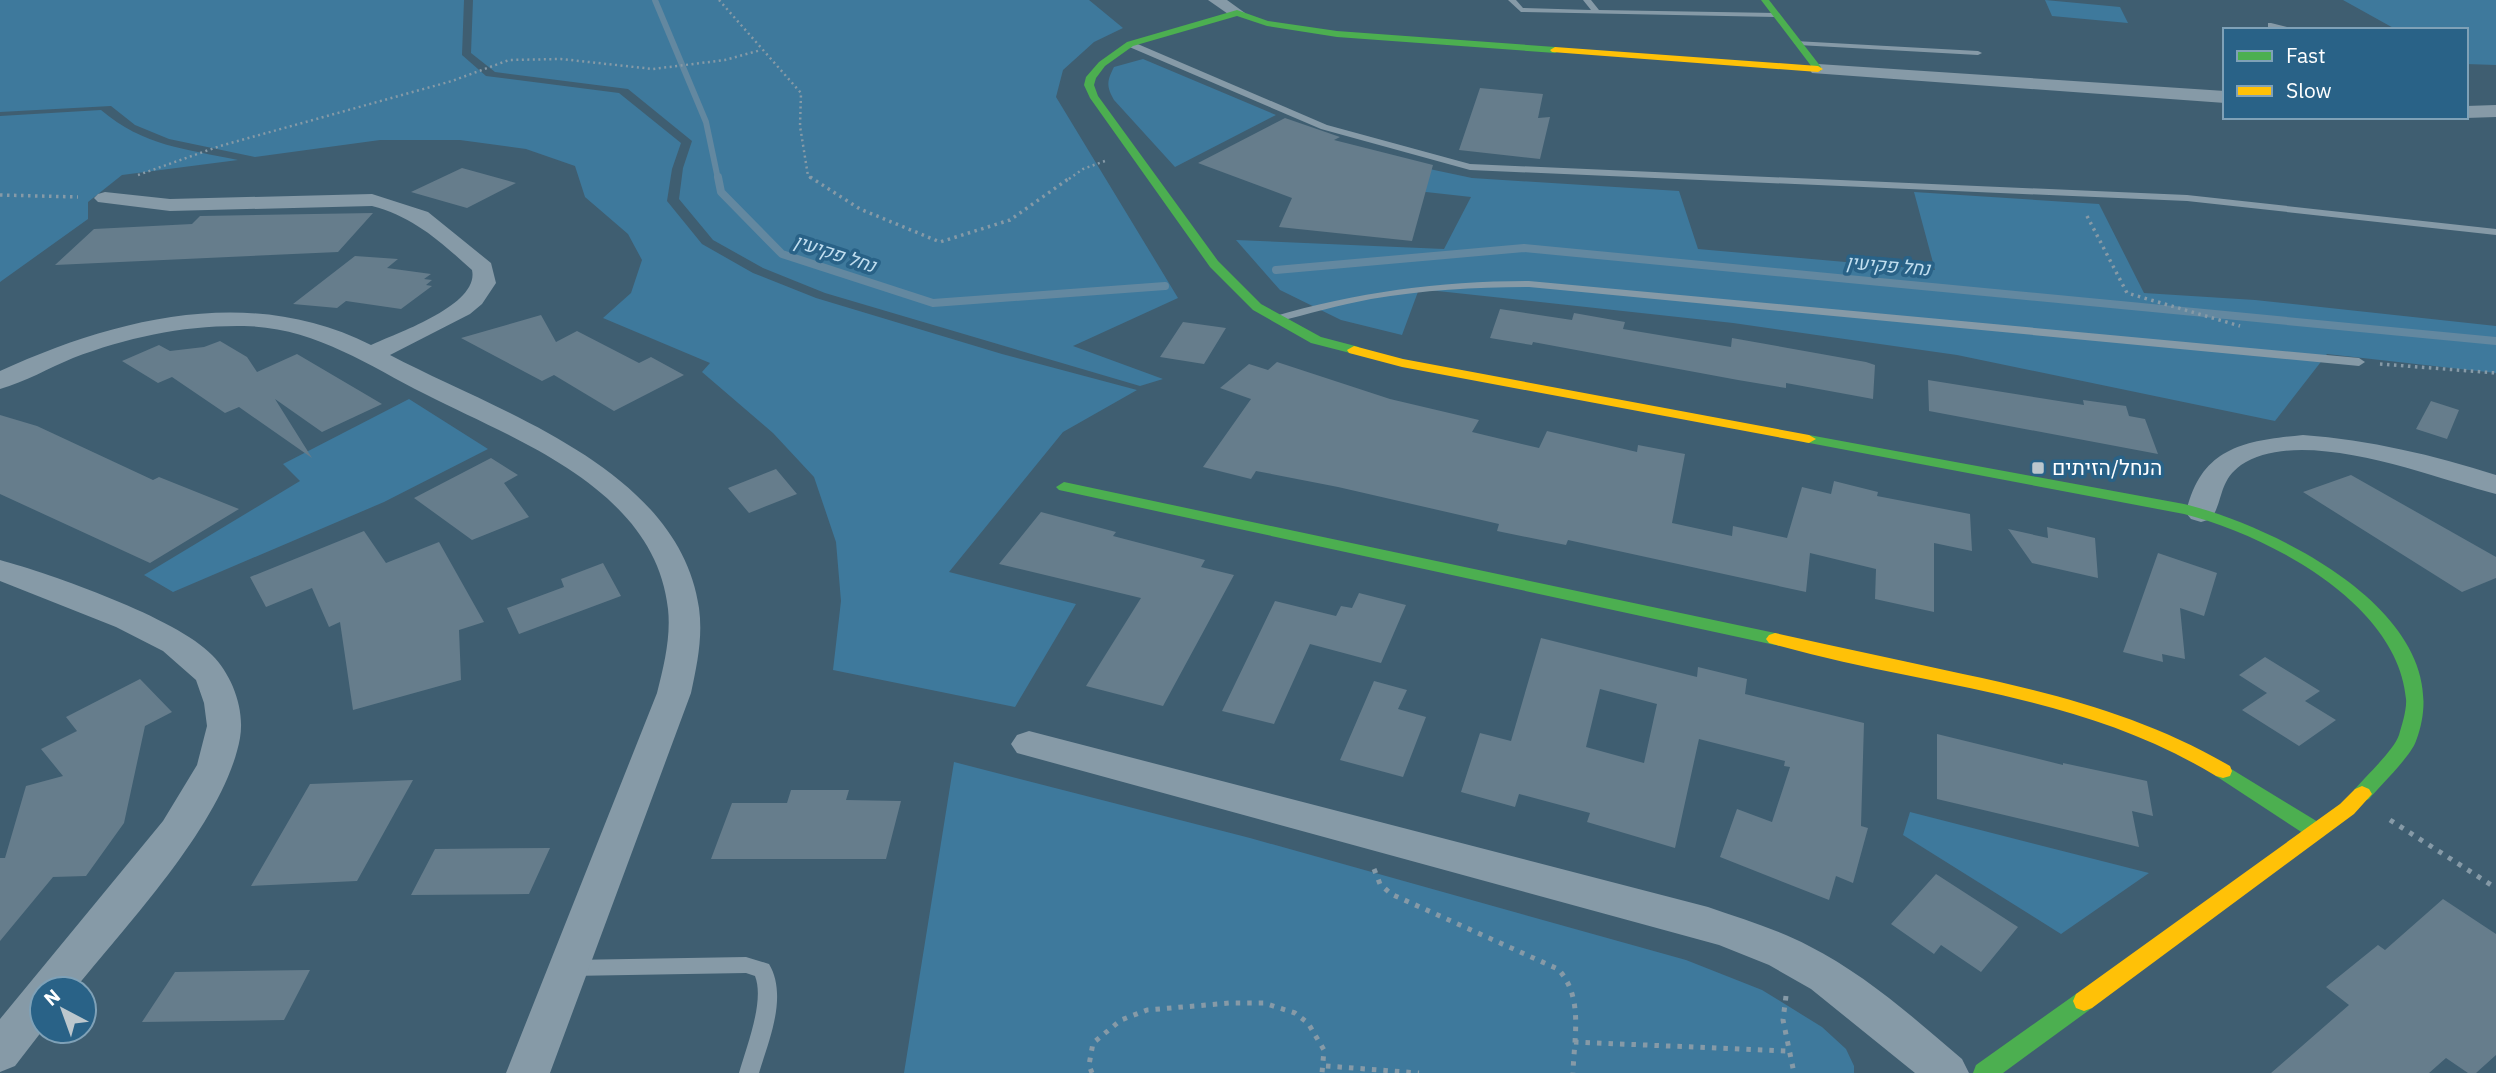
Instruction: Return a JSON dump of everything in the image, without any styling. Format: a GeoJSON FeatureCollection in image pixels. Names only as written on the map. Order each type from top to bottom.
{"type":"FeatureCollection","features":[{"type":"Feature","properties":{"kind":"street"},"geometry":{"type":"LineString","coordinates":[[1216,0],[1237,13],[1279,25],[1337,34],[2223,97]]}},
{"type":"Feature","properties":{"kind":"street"},"geometry":{"type":"LineString","coordinates":[[1765,0],[1818,69]]}},
{"type":"Feature","properties":{"kind":"street"},"geometry":{"type":"LineString","coordinates":[[1237,13],[1130,44],[1102,64],[1091,76],[1089,85],[1093,96],[1214,264],[1257,307],[1276,319],[1316,340],[1402,363],[2201,513],[2258,534],[2314,566],[2356,596],[2385,623],[2411,664],[2419,699],[2412,732],[2357,799],[1984,1073]]}},
{"type":"Feature","properties":{"kind":"street"},"geometry":{"type":"LineString","coordinates":[[2468,112],[2496,111]]}},
{"type":"Feature","properties":{"kind":"street"},"geometry":{"type":"LineString","coordinates":[[105,198],[170,205],[372,200],[393,205],[430,220],[483,268],[486,279],[483,288],[459,310],[369,355]]}},
{"type":"Feature","properties":{"kind":"street"},"geometry":{"type":"LineString","coordinates":[[0,381],[74,350],[174,323],[212,320],[284,322],[311,329],[369,355],[580,466],[626,501],[651,529],[674,567],[684,612],[681,660],[661,729],[528,1073]]}},
{"type":"Feature","properties":{"kind":"street"},"geometry":{"type":"LineString","coordinates":[[2201,513],[2209,482],[2225,466],[2246,453],[2281,446],[2316,444],[2362,447],[2407,456],[2496,485]]}},
{"type":"Feature","properties":{"kind":"street"},"geometry":{"type":"LineString","coordinates":[[1064,487],[2076,704],[2128,722],[2197,754],[2316,831]]}},
{"type":"Feature","properties":{"kind":"street"},"geometry":{"type":"LineString","coordinates":[[0,570],[161,635],[193,656],[211,673],[221,701],[223,737],[206,782],[179,827],[61,975]]}},
{"type":"Feature","properties":{"kind":"street"},"geometry":{"type":"LineString","coordinates":[[1029,744],[1708,924],[1791,957],[1843,989],[1947,1073]]}},
{"type":"Feature","properties":{"kind":"street"},"geometry":{"type":"LineString","coordinates":[[0,1052],[28,1017]]}},
{"type":"Feature","properties":{"kind":"lane"},"geometry":{"type":"LineString","coordinates":[[1512,0],[1521,10],[1776,15]]}},
{"type":"Feature","properties":{"kind":"lane"},"geometry":{"type":"LineString","coordinates":[[1587,0],[1597,12]]}},
{"type":"Feature","properties":{"kind":"lane"},"geometry":{"type":"LineString","coordinates":[[2271,25],[2281,28]]}},
{"type":"Feature","properties":{"kind":"lane"},"geometry":{"type":"LineString","coordinates":[[1798,43],[1978,53]]}},
{"type":"Feature","properties":{"kind":"lane"},"geometry":{"type":"LineString","coordinates":[[1130,44],[1324,127],[1470,167],[2187,198],[2496,232]]}},
{"type":"Feature","properties":{"kind":"lane"},"geometry":{"type":"LineString","coordinates":[[1276,319],[1327,303],[1432,286],[1529,284],[2359,362]]}},
{"type":"Feature","properties":{"kind":"lane"},"geometry":{"type":"LineString","coordinates":[[569,968],[746,965],[762,970],[767,978],[769,994],[749,1073]]}},
{"type":"Feature","properties":{"kind":"path"},"geometry":{"type":"LineString","coordinates":[[719,0],[801,93],[800,126],[808,176],[860,209],[940,242],[1010,220],[1083,169],[1133,150]]}},
{"type":"Feature","properties":{"kind":"path"},"geometry":{"type":"LineString","coordinates":[[0,195],[105,198],[124,180],[220,146],[452,81],[509,60],[561,59],[653,69],[725,60],[761,50]]}},
{"type":"Feature","properties":{"kind":"path"},"geometry":{"type":"LineString","coordinates":[[2075,193],[2127,293],[2243,327]]}},
{"type":"Feature","properties":{"kind":"path"},"geometry":{"type":"LineString","coordinates":[[2359,362],[2496,373]]}},
{"type":"Feature","properties":{"kind":"path"},"geometry":{"type":"LineString","coordinates":[[2357,799],[2496,888]]}},
{"type":"Feature","properties":{"kind":"path"},"geometry":{"type":"LineString","coordinates":[[1379,837],[1374,871],[1391,894],[1558,969],[1572,983],[1575,998],[1573,1073]]}},
{"type":"Feature","properties":{"kind":"path"},"geometry":{"type":"LineString","coordinates":[[1791,957],[1783,1020],[1787,1051],[1794,1073]]}},
{"type":"Feature","properties":{"kind":"path"},"geometry":{"type":"LineString","coordinates":[[1092,1073],[1089,1065],[1093,1043],[1131,1015],[1154,1008],[1252,1001],[1291,1011],[1310,1023],[1323,1045],[1324,1069],[1419,1073]]}},
{"type":"Feature","properties":{"kind":"path"},"geometry":{"type":"LineString","coordinates":[[1574,1042],[1787,1051]]}},
{"type":"Feature","properties":{"kind":"shaded area"},"geometry":{"type":"Polygon","coordinates":[[[0,0],[464,0],[462,55],[486,76],[619,93],[681,143],[672,169],[667,201],[702,244],[753,273],[816,298],[1002,354],[1137,390],[1063,432],[949,572],[1076,604],[1015,707],[833,670],[841,601],[836,542],[814,477],[773,433],[702,372],[710,363],[603,318],[631,293],[642,260],[628,234],[585,197],[575,166],[526,149],[460,140],[380,140],[255,157],[169,139],[135,125],[111,106],[0,112],[0,0]]]}},
{"type":"Feature","properties":{"kind":"shaded area"},"geometry":{"type":"Polygon","coordinates":[[[473,0],[1089,0],[1123,28],[1094,42],[1063,70],[1056,97],[1178,298],[1073,346],[1163,379],[1140,386],[825,293],[763,268],[713,240],[679,199],[683,168],[692,141],[628,89],[495,72],[471,53],[473,0]]]}},
{"type":"Feature","properties":{"kind":"shaded area"},"geometry":{"type":"Polygon","coordinates":[[[2045,0],[2120,7],[2128,23],[2052,16],[2045,0]]]}},
{"type":"Feature","properties":{"kind":"shaded area"},"geometry":{"type":"Polygon","coordinates":[[[2343,0],[2496,0],[2496,65],[2468,64],[2468,28],[2393,28],[2343,0]]]}},
{"type":"Feature","properties":{"kind":"shaded area"},"geometry":{"type":"Polygon","coordinates":[[[1143,59],[1276,115],[1175,167],[1114,100],[1110,91],[1109,80],[1114,67],[1143,59]]]}},
{"type":"Feature","properties":{"kind":"shaded area"},"geometry":{"type":"Polygon","coordinates":[[[101,110],[149,139],[238,160],[122,175],[88,202],[88,219],[0,282],[0,116],[101,110]]]}},
{"type":"Feature","properties":{"kind":"shaded area"},"geometry":{"type":"Polygon","coordinates":[[[1401,163],[1472,178],[1679,191],[1698,249],[1935,270],[1914,192],[2099,204],[2144,293],[2255,300],[2496,326],[2496,373],[2327,354],[2275,421],[1957,355],[1733,323],[1419,289],[1402,335],[1341,320],[1280,290],[1236,240],[1444,249],[1471,197],[1381,187],[1401,163]]]}},
{"type":"Feature","properties":{"kind":"shaded area"},"geometry":{"type":"Polygon","coordinates":[[[409,399],[488,449],[384,502],[173,592],[144,575],[300,481],[283,464],[409,399]]]}},
{"type":"Feature","properties":{"kind":"shaded area"},"geometry":{"type":"Polygon","coordinates":[[[954,762],[1250,838],[1686,960],[1762,990],[1822,1027],[1846,1049],[1854,1066],[1854,1073],[904,1073],[954,762]]]}},
{"type":"Feature","properties":{"kind":"shaded area"},"geometry":{"type":"Polygon","coordinates":[[[1910,812],[2149,873],[2061,934],[1903,835],[1910,812]]]}},
{"type":"Feature","properties":{"kind":"building"},"geometry":{"type":"Polygon","coordinates":[[[1480,88],[1543,94],[1538,118],[1550,117],[1540,159],[1459,150],[1480,88]]]}},
{"type":"Feature","properties":{"kind":"building"},"geometry":{"type":"Polygon","coordinates":[[[1285,118],[1340,137],[1334,140],[1433,165],[1412,241],[1279,227],[1292,198],[1198,163],[1285,118]]]}},
{"type":"Feature","properties":{"kind":"building"},"geometry":{"type":"Polygon","coordinates":[[[462,168],[516,183],[467,208],[411,192],[462,168]]]}},
{"type":"Feature","properties":{"kind":"building"},"geometry":{"type":"Polygon","coordinates":[[[373,213],[338,252],[55,265],[94,229],[192,224],[200,216],[373,213]]]}},
{"type":"Feature","properties":{"kind":"building"},"geometry":{"type":"Polygon","coordinates":[[[355,256],[398,259],[387,268],[431,274],[424,279],[432,280],[426,285],[432,286],[401,309],[346,301],[337,308],[293,304],[355,256]]]}},
{"type":"Feature","properties":{"kind":"building"},"geometry":{"type":"Polygon","coordinates":[[[1500,309],[1572,320],[1574,313],[1625,322],[1623,329],[1731,347],[1732,338],[1866,362],[1875,365],[1873,399],[1786,383],[1786,388],[1533,342],[1532,345],[1490,338],[1500,309]]]}},
{"type":"Feature","properties":{"kind":"building"},"geometry":{"type":"Polygon","coordinates":[[[541,315],[556,342],[577,331],[639,363],[651,357],[684,375],[614,411],[554,375],[542,381],[461,338],[541,315]]]}},
{"type":"Feature","properties":{"kind":"building"},"geometry":{"type":"Polygon","coordinates":[[[1183,322],[1226,328],[1204,364],[1160,357],[1183,322]]]}},
{"type":"Feature","properties":{"kind":"building"},"geometry":{"type":"Polygon","coordinates":[[[220,341],[247,357],[257,372],[297,354],[382,404],[322,432],[275,399],[312,458],[239,407],[225,413],[172,377],[158,383],[122,361],[159,345],[170,351],[204,347],[220,341]]]}},
{"type":"Feature","properties":{"kind":"building"},"geometry":{"type":"Polygon","coordinates":[[[1277,362],[1390,399],[1479,420],[1472,432],[1539,448],[1547,431],[1637,452],[1638,445],[1685,454],[1672,523],[1732,536],[1733,526],[1787,538],[1802,487],[1831,494],[1834,481],[1878,492],[1877,496],[1970,514],[1972,551],[1934,543],[1934,612],[1875,599],[1876,569],[1810,553],[1806,592],[1568,540],[1566,545],[1497,531],[1499,524],[1338,487],[1256,471],[1251,479],[1203,467],[1251,399],[1220,388],[1249,364],[1268,370],[1277,362]]]}},
{"type":"Feature","properties":{"kind":"building"},"geometry":{"type":"Polygon","coordinates":[[[1928,380],[2084,405],[2083,400],[2126,406],[2129,416],[2145,419],[2158,454],[1929,411],[1928,380]]]}},
{"type":"Feature","properties":{"kind":"building"},"geometry":{"type":"Polygon","coordinates":[[[2431,401],[2459,410],[2447,439],[2416,429],[2431,401]]]}},
{"type":"Feature","properties":{"kind":"building"},"geometry":{"type":"Polygon","coordinates":[[[0,415],[37,426],[153,480],[159,477],[239,509],[150,563],[0,494],[0,415]]]}},
{"type":"Feature","properties":{"kind":"building"},"geometry":{"type":"Polygon","coordinates":[[[491,458],[518,475],[504,483],[529,517],[472,540],[414,498],[491,458]]]}},
{"type":"Feature","properties":{"kind":"building"},"geometry":{"type":"Polygon","coordinates":[[[776,469],[797,494],[749,513],[728,488],[776,469]]]}},
{"type":"Feature","properties":{"kind":"building"},"geometry":{"type":"Polygon","coordinates":[[[2351,475],[2496,557],[2496,578],[2462,592],[2303,492],[2351,475]]]}},
{"type":"Feature","properties":{"kind":"building"},"geometry":{"type":"Polygon","coordinates":[[[1041,512],[1116,532],[1113,536],[1205,560],[1201,567],[1234,575],[1163,706],[1086,686],[1141,598],[999,564],[1041,512]]]}},
{"type":"Feature","properties":{"kind":"building"},"geometry":{"type":"Polygon","coordinates":[[[2047,527],[2095,538],[2098,578],[2032,563],[2008,529],[2048,538],[2047,527]]]}},
{"type":"Feature","properties":{"kind":"building"},"geometry":{"type":"Polygon","coordinates":[[[364,531],[386,563],[439,542],[484,622],[459,630],[461,680],[353,710],[340,622],[329,627],[312,588],[266,607],[250,577],[364,531]]]}},
{"type":"Feature","properties":{"kind":"building"},"geometry":{"type":"Polygon","coordinates":[[[2158,553],[2217,573],[2204,616],[2180,608],[2185,659],[2162,654],[2163,662],[2123,652],[2158,553]]]}},
{"type":"Feature","properties":{"kind":"building"},"geometry":{"type":"Polygon","coordinates":[[[603,563],[621,596],[519,634],[507,608],[564,587],[561,579],[603,563]]]}},
{"type":"Feature","properties":{"kind":"building"},"geometry":{"type":"Polygon","coordinates":[[[1359,593],[1406,605],[1381,663],[1310,644],[1274,724],[1222,711],[1275,601],[1336,616],[1341,606],[1352,608],[1359,593]]]}},
{"type":"Feature","properties":{"kind":"building"},"geometry":{"type":"Polygon","coordinates":[[[1541,638],[1697,677],[1698,667],[1747,679],[1745,694],[1864,723],[1861,826],[1868,828],[1853,883],[1836,876],[1829,900],[1720,857],[1737,809],[1772,822],[1790,767],[1784,766],[1785,761],[1699,739],[1675,848],[1587,822],[1590,813],[1519,794],[1515,807],[1461,792],[1480,733],[1511,741],[1541,638]],[[1600,689],[1586,747],[1644,763],[1657,704],[1600,689]]]}},
{"type":"Feature","properties":{"kind":"building"},"geometry":{"type":"Polygon","coordinates":[[[2265,657],[2320,691],[2305,701],[2336,720],[2299,746],[2242,710],[2267,693],[2239,675],[2265,657]]]}},
{"type":"Feature","properties":{"kind":"building"},"geometry":{"type":"Polygon","coordinates":[[[140,679],[172,712],[145,726],[124,823],[86,876],[53,877],[0,941],[0,858],[5,858],[26,786],[63,776],[41,749],[77,731],[66,717],[140,679]]]}},
{"type":"Feature","properties":{"kind":"building"},"geometry":{"type":"Polygon","coordinates":[[[1374,681],[1407,690],[1398,709],[1426,717],[1403,777],[1340,760],[1374,681]]]}},
{"type":"Feature","properties":{"kind":"building"},"geometry":{"type":"Polygon","coordinates":[[[1937,734],[2063,765],[2147,781],[2153,816],[2132,811],[2139,847],[1937,799],[1937,734]]]}},
{"type":"Feature","properties":{"kind":"building"},"geometry":{"type":"Polygon","coordinates":[[[413,780],[357,881],[251,886],[310,784],[413,780]]]}},
{"type":"Feature","properties":{"kind":"building"},"geometry":{"type":"Polygon","coordinates":[[[791,790],[849,790],[846,800],[901,801],[886,859],[711,859],[732,803],[787,803],[791,790]]]}},
{"type":"Feature","properties":{"kind":"building"},"geometry":{"type":"Polygon","coordinates":[[[550,848],[529,894],[411,895],[435,849],[550,848]]]}},
{"type":"Feature","properties":{"kind":"building"},"geometry":{"type":"Polygon","coordinates":[[[1936,874],[2018,927],[1981,972],[1941,945],[1934,954],[1891,924],[1936,874]]]}},
{"type":"Feature","properties":{"kind":"building"},"geometry":{"type":"Polygon","coordinates":[[[2443,899],[2496,934],[2496,1055],[2476,1073],[2468,1073],[2446,1058],[2429,1073],[2271,1073],[2349,1005],[2326,987],[2378,945],[2385,950],[2443,899]]]}},
{"type":"Feature","properties":{"kind":"building"},"geometry":{"type":"Polygon","coordinates":[[[310,970],[284,1020],[142,1022],[175,972],[310,970]]]}},
{"type":"Feature","properties":{"kind":"waterway","name":"נחל פקיעין"},"geometry":{"type":"LineString","coordinates":[[655,0],[706,122],[718,179]]}},
{"type":"Feature","properties":{"kind":"waterway","name":"נחל פקיעין"},"geometry":{"type":"LineString","coordinates":[[718,177],[721,192],[782,254],[933,303],[1165,286]]}},
{"type":"Feature","properties":{"kind":"waterway","name":"נחל פקיעין"},"geometry":{"type":"LineString","coordinates":[[1276,270],[1524,248],[2496,341]]}},
{"type":"Feature","properties":{"kind":"traffic: fast"},"geometry":{"type":"LineString","coordinates":[[1765,0],[1818,69]]}},
{"type":"Feature","properties":{"kind":"traffic: fast"},"geometry":{"type":"LineString","coordinates":[[1354,350],[1316,340],[1257,307],[1214,264],[1093,96],[1089,85],[1091,77],[1102,64],[1130,44],[1237,13],[1267,23],[1337,34],[1555,50]]}},
{"type":"Feature","properties":{"kind":"traffic: fast"},"geometry":{"type":"LineString","coordinates":[[1809,439],[2200,513],[2275,543],[2316,566],[2354,595],[2386,627],[2408,663],[2416,701],[2407,741],[2362,794]]}},
{"type":"Feature","properties":{"kind":"traffic: fast"},"geometry":{"type":"LineString","coordinates":[[1064,487],[1775,639]]}},
{"type":"Feature","properties":{"kind":"traffic: fast"},"geometry":{"type":"LineString","coordinates":[[2223,771],[2316,831]]}},
{"type":"Feature","properties":{"kind":"traffic: fast"},"geometry":{"type":"LineString","coordinates":[[1984,1073],[2084,1001]]}},
{"type":"Feature","properties":{"kind":"traffic: slow"},"geometry":{"type":"LineString","coordinates":[[1555,50],[1818,69]]}},
{"type":"Feature","properties":{"kind":"traffic: slow"},"geometry":{"type":"LineString","coordinates":[[1354,350],[1402,363],[1809,439]]}},
{"type":"Feature","properties":{"kind":"traffic: slow"},"geometry":{"type":"LineString","coordinates":[[1775,639],[2031,695],[2098,713],[2161,737],[2223,771]]}},
{"type":"Feature","properties":{"kind":"traffic: slow"},"geometry":{"type":"LineString","coordinates":[[2084,1001],[2347,809],[2362,794]]}},
{"type":"Feature","properties":{"kind":"place","name":"הנחל/הזיתים"},"geometry":{"type":"Point","coordinates":[2038,468]}}]}
